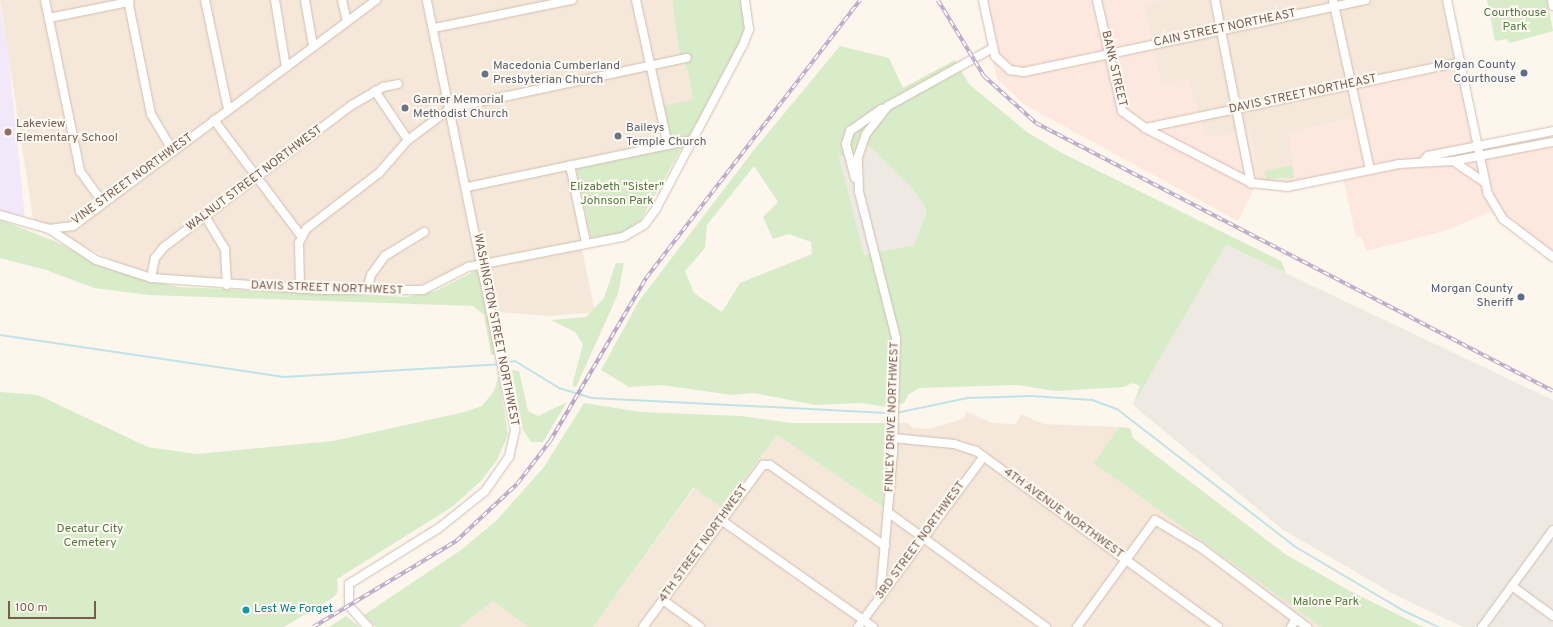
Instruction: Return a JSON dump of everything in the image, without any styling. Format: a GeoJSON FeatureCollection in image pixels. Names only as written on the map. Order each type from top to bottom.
{"type":"FeatureCollection","features":[{"type":"Feature","properties":{"kind":"street"},"geometry":{"type":"LineString","coordinates":[[45,0],[80,171],[103,203]]}},
{"type":"Feature","properties":{"kind":"street"},"geometry":{"type":"LineString","coordinates":[[205,0],[228,109],[376,0]]}},
{"type":"Feature","properties":{"kind":"street"},"geometry":{"type":"LineString","coordinates":[[275,0],[286,67]]}},
{"type":"Feature","properties":{"kind":"street"},"geometry":{"type":"LineString","coordinates":[[304,0],[313,46]]}},
{"type":"Feature","properties":{"kind":"street"},"geometry":{"type":"LineString","coordinates":[[342,0],[347,21]]}},
{"type":"Feature","properties":{"kind":"street","name":"WASHINGTON STREET NORTHWEST"},"geometry":{"type":"LineString","coordinates":[[368,627],[349,606],[349,584],[439,528],[495,479],[509,457],[515,430],[506,374],[427,0]]}},
{"type":"Feature","properties":{"kind":"street"},"geometry":{"type":"LineString","coordinates":[[434,28],[537,4],[572,0]]}},
{"type":"Feature","properties":{"kind":"street"},"geometry":{"type":"LineString","coordinates":[[636,0],[668,145]]}},
{"type":"Feature","properties":{"kind":"street","name":"DAVIS STREET NORTHWEST"},"geometry":{"type":"LineString","coordinates":[[0,215],[49,230],[96,260],[151,278],[227,285],[300,289],[423,290],[462,270],[483,264],[623,237],[644,225],[747,36],[745,0]]}},
{"type":"Feature","properties":{"kind":"street"},"geometry":{"type":"LineString","coordinates":[[983,0],[992,48]]}},
{"type":"Feature","properties":{"kind":"street","name":"BANK STREET"},"geometry":{"type":"LineString","coordinates":[[1098,0],[1122,111],[1145,128],[1251,183]]}},
{"type":"Feature","properties":{"kind":"street"},"geometry":{"type":"LineString","coordinates":[[1215,0],[1251,183],[1287,187],[1423,161],[1453,161],[1553,142]]}},
{"type":"Feature","properties":{"kind":"street","name":"CAIN STREET NORTHEAST"},"geometry":{"type":"LineString","coordinates":[[992,48],[995,56],[1010,70],[1024,72],[1221,30],[1333,3],[1364,0]]}},
{"type":"Feature","properties":{"kind":"street"},"geometry":{"type":"LineString","coordinates":[[1447,0],[1480,157],[1483,181],[1503,219],[1553,256]]}},
{"type":"Feature","properties":{"kind":"street"},"geometry":{"type":"LineString","coordinates":[[1552,0],[1553,6]]}},
{"type":"Feature","properties":{"kind":"street"},"geometry":{"type":"LineString","coordinates":[[49,18],[129,1],[151,114],[173,151]]}},
{"type":"Feature","properties":{"kind":"street"},"geometry":{"type":"LineString","coordinates":[[1333,3],[1370,170]]}},
{"type":"Feature","properties":{"kind":"street","name":"FINLEY DRIVE NORTHWEST"},"geometry":{"type":"LineString","coordinates":[[880,598],[889,513],[895,402],[896,338],[846,144],[850,131],[888,106],[992,48]]}},
{"type":"Feature","properties":{"kind":"street"},"geometry":{"type":"LineString","coordinates":[[300,289],[301,236],[311,224],[379,173],[408,140],[451,108],[687,58]]}},
{"type":"Feature","properties":{"kind":"street","name":"DAVIS STREET NORTHEAST"},"geometry":{"type":"LineString","coordinates":[[1145,128],[1460,62]]}},
{"type":"Feature","properties":{"kind":"street","name":"WALNUT STREET NORTHWEST"},"geometry":{"type":"LineString","coordinates":[[151,278],[158,253],[205,216],[375,91],[398,84]]}},
{"type":"Feature","properties":{"kind":"street"},"geometry":{"type":"LineString","coordinates":[[375,91],[408,140]]}},
{"type":"Feature","properties":{"kind":"street","name":"FINLEY DRIVE NORTHWEST"},"geometry":{"type":"LineString","coordinates":[[859,192],[858,157],[862,141],[888,106]]}},
{"type":"Feature","properties":{"kind":"street","name":"VINE STREET NORTHWEST"},"geometry":{"type":"LineString","coordinates":[[49,230],[72,226],[228,109]]}},
{"type":"Feature","properties":{"kind":"street"},"geometry":{"type":"LineString","coordinates":[[214,120],[255,178],[301,236]]}},
{"type":"Feature","properties":{"kind":"street"},"geometry":{"type":"LineString","coordinates":[[1423,161],[1428,156],[1478,148],[1553,131]]}},
{"type":"Feature","properties":{"kind":"street"},"geometry":{"type":"LineString","coordinates":[[467,186],[691,140]]}},
{"type":"Feature","properties":{"kind":"street"},"geometry":{"type":"LineString","coordinates":[[1453,161],[1483,181]]}},
{"type":"Feature","properties":{"kind":"street"},"geometry":{"type":"LineString","coordinates":[[570,165],[586,243]]}},
{"type":"Feature","properties":{"kind":"street"},"geometry":{"type":"LineString","coordinates":[[205,216],[225,249],[227,285]]}},
{"type":"Feature","properties":{"kind":"street"},"geometry":{"type":"LineString","coordinates":[[61,238],[72,226]]}},
{"type":"Feature","properties":{"kind":"street"},"geometry":{"type":"LineString","coordinates":[[69,242],[72,226]]}},
{"type":"Feature","properties":{"kind":"street"},"geometry":{"type":"LineString","coordinates":[[367,290],[371,275],[385,256],[424,232]]}},
{"type":"Feature","properties":{"kind":"street","name":"4TH AVENUE NORTHWEST"},"geometry":{"type":"LineString","coordinates":[[893,438],[954,444],[984,456],[1218,627]]}},
{"type":"Feature","properties":{"kind":"street","name":"3RD STREET NORTHWEST"},"geometry":{"type":"LineString","coordinates":[[861,624],[984,456]]}},
{"type":"Feature","properties":{"kind":"street","name":"4TH STREET NORTHWEST"},"geometry":{"type":"LineString","coordinates":[[643,627],[759,468],[767,464],[885,546]]}},
{"type":"Feature","properties":{"kind":"street"},"geometry":{"type":"LineString","coordinates":[[889,513],[1046,627]]}},
{"type":"Feature","properties":{"kind":"street"},"geometry":{"type":"LineString","coordinates":[[721,520],[861,624],[873,627]]}},
{"type":"Feature","properties":{"kind":"street"},"geometry":{"type":"LineString","coordinates":[[1077,627],[1152,522],[1159,521],[1307,627]]}},
{"type":"Feature","properties":{"kind":"street"},"geometry":{"type":"LineString","coordinates":[[1482,627],[1553,530]]}},
{"type":"Feature","properties":{"kind":"street"},"geometry":{"type":"LineString","coordinates":[[1512,586],[1553,616]]}},
{"type":"Feature","properties":{"kind":"street"},"geometry":{"type":"LineString","coordinates":[[663,600],[700,627]]}},
{"type":"Feature","properties":{"kind":"street"},"geometry":{"type":"LineString","coordinates":[[1291,627],[1296,619]]}},
{"type":"Feature","properties":{"kind":"shaded area"},"geometry":{"type":"Polygon","coordinates":[[[0,0],[672,0],[680,56],[687,68],[693,100],[672,148],[681,149],[640,221],[622,233],[580,240],[595,312],[550,316],[497,312],[491,259],[477,261],[443,277],[410,288],[177,279],[118,264],[33,219],[0,0]]]}},
{"type":"Feature","properties":{"kind":"shaded area"},"geometry":{"type":"Polygon","coordinates":[[[980,0],[1164,0],[1144,6],[1161,84],[1189,79],[1205,138],[1250,130],[1257,182],[1238,221],[1025,105],[997,79],[980,0]]]}},
{"type":"Feature","properties":{"kind":"shaded area"},"geometry":{"type":"Polygon","coordinates":[[[1164,0],[1442,0],[1455,60],[1344,84],[1352,118],[1289,133],[1296,183],[1257,182],[1250,131],[1205,138],[1201,122],[1161,84],[1144,6],[1164,0]]]}},
{"type":"Feature","properties":{"kind":"shaded area","name":"Lakeview Elementary School"},"geometry":{"type":"Polygon","coordinates":[[[0,6],[8,52],[25,218],[0,211],[0,6]]]}},
{"type":"Feature","properties":{"kind":"shaded area"},"geometry":{"type":"Polygon","coordinates":[[[1455,60],[1478,161],[1553,145],[1553,260],[1490,212],[1444,231],[1366,251],[1362,237],[1356,237],[1342,173],[1296,183],[1289,133],[1352,118],[1344,84],[1455,60]]]}},
{"type":"Feature","properties":{"kind":"shaded area"},"geometry":{"type":"Polygon","coordinates":[[[868,145],[912,188],[927,210],[914,245],[863,255],[839,157],[868,145]]]}},
{"type":"Feature","properties":{"kind":"shaded area"},"geometry":{"type":"Polygon","coordinates":[[[1226,245],[1553,400],[1553,627],[1463,627],[1395,595],[1282,529],[1133,405],[1226,245]]]}},
{"type":"Feature","properties":{"kind":"shaded area"},"geometry":{"type":"Polygon","coordinates":[[[967,412],[992,423],[1016,424],[1021,414],[1044,424],[1119,427],[1095,463],[1321,627],[593,627],[695,487],[722,508],[777,435],[883,507],[885,423],[907,423],[913,428],[928,429],[963,419],[967,412]]]}},
{"type":"Feature","properties":{"kind":"shaded area"},"geometry":{"type":"Polygon","coordinates":[[[493,601],[528,627],[459,627],[493,601]]]}},
{"type":"Feature","properties":{"kind":"green space"},"geometry":{"type":"Polygon","coordinates":[[[672,0],[741,0],[745,21],[744,36],[688,138],[671,141],[663,106],[693,99],[687,68],[680,56],[672,0]]]}},
{"type":"Feature","properties":{"kind":"green space","name":"Courthouse Park"},"geometry":{"type":"Polygon","coordinates":[[[1487,0],[1547,0],[1553,31],[1510,43],[1506,39],[1495,41],[1487,0]]]}},
{"type":"Feature","properties":{"kind":"green space"},"geometry":{"type":"Polygon","coordinates":[[[840,46],[889,58],[903,88],[955,60],[969,84],[1027,132],[1060,152],[1281,261],[1286,273],[1226,245],[1133,405],[1140,386],[1133,383],[1123,387],[1056,391],[1017,385],[919,388],[909,394],[904,403],[885,407],[861,403],[815,405],[754,393],[732,395],[662,385],[629,387],[601,370],[639,301],[753,151],[840,46]],[[868,145],[839,157],[864,255],[914,245],[927,210],[912,188],[868,145]],[[754,166],[707,225],[705,248],[685,271],[694,293],[722,312],[740,283],[812,254],[811,242],[789,234],[773,239],[763,217],[778,202],[754,166]]]}},
{"type":"Feature","properties":{"kind":"green space","name":"Elizabeth \"Sister\" Johnson Park"},"geometry":{"type":"Polygon","coordinates":[[[679,147],[681,149],[640,221],[622,233],[591,238],[577,168],[679,147]]]}},
{"type":"Feature","properties":{"kind":"green space"},"geometry":{"type":"Polygon","coordinates":[[[1292,165],[1294,177],[1266,179],[1265,171],[1292,165]]]}},
{"type":"Feature","properties":{"kind":"green space"},"geometry":{"type":"Polygon","coordinates":[[[0,220],[52,240],[112,270],[178,287],[407,297],[436,291],[475,271],[481,274],[497,354],[491,355],[484,315],[473,306],[149,295],[94,288],[46,270],[0,258],[0,220]]]}},
{"type":"Feature","properties":{"kind":"green space"},"geometry":{"type":"Polygon","coordinates":[[[616,263],[624,263],[618,294],[576,387],[572,386],[583,344],[575,332],[551,320],[586,317],[604,298],[616,263]]]}},
{"type":"Feature","properties":{"kind":"green space"},"geometry":{"type":"Polygon","coordinates":[[[512,370],[519,371],[528,411],[538,416],[567,402],[543,442],[531,442],[523,430],[512,370]]]}},
{"type":"Feature","properties":{"kind":"green space","name":"Decatur City Cemetery"},"geometry":{"type":"Polygon","coordinates":[[[499,375],[508,435],[497,460],[481,481],[452,507],[337,579],[338,591],[334,597],[284,627],[0,627],[0,392],[38,395],[148,447],[197,454],[333,441],[465,412],[482,406],[494,391],[499,375]]]}},
{"type":"Feature","properties":{"kind":"green space"},"geometry":{"type":"Polygon","coordinates":[[[584,403],[641,412],[740,416],[792,423],[885,423],[883,507],[777,435],[722,508],[694,487],[593,627],[528,627],[493,601],[459,627],[376,627],[364,615],[461,550],[497,520],[544,467],[584,403]]]}},
{"type":"Feature","properties":{"kind":"green space","name":"Malone Park"},"geometry":{"type":"Polygon","coordinates":[[[1119,427],[1130,428],[1133,438],[1285,554],[1350,591],[1423,627],[1321,627],[1094,463],[1119,427]]]}},
{"type":"Feature","properties":{"kind":"green space"},"geometry":{"type":"Polygon","coordinates":[[[346,616],[360,627],[329,627],[346,616]]]}},
{"type":"Feature","properties":{"kind":"waterway"},"geometry":{"type":"LineString","coordinates":[[0,335],[284,377],[500,364]]}},
{"type":"Feature","properties":{"kind":"waterway"},"geometry":{"type":"LineString","coordinates":[[504,363],[515,361],[559,388],[592,398],[891,413]]}},
{"type":"Feature","properties":{"kind":"waterway"},"geometry":{"type":"LineString","coordinates":[[896,413],[967,398],[1031,396],[1092,400],[1117,409],[1294,546],[1404,611],[1439,627]]}},
{"type":"Feature","properties":{"kind":"railway"},"geometry":{"type":"LineString","coordinates":[[313,627],[456,541],[517,484],[550,441],[646,278],[860,0]]}},
{"type":"Feature","properties":{"kind":"railway"},"geometry":{"type":"LineString","coordinates":[[938,0],[984,76],[1036,123],[1553,391]]}},
{"type":"Feature","properties":{"kind":"place","name":"Morgan County Courthouse"},"geometry":{"type":"Point","coordinates":[1524,73]}},
{"type":"Feature","properties":{"kind":"place","name":"Macedonia Cumberland Presbyterian Church"},"geometry":{"type":"Point","coordinates":[485,74]}},
{"type":"Feature","properties":{"kind":"place","name":"Garner Memorial Methodist Church"},"geometry":{"type":"Point","coordinates":[405,108]}},
{"type":"Feature","properties":{"kind":"place","name":"Lakeview Elementary School"},"geometry":{"type":"Point","coordinates":[8,132]}},
{"type":"Feature","properties":{"kind":"place","name":"Baileys Temple Church"},"geometry":{"type":"Point","coordinates":[618,136]}},
{"type":"Feature","properties":{"kind":"place","name":"Morgan County Sheriff"},"geometry":{"type":"Point","coordinates":[1521,297]}},
{"type":"Feature","properties":{"kind":"place","name":"Lest We Forget"},"geometry":{"type":"Point","coordinates":[246,610]}}]}
